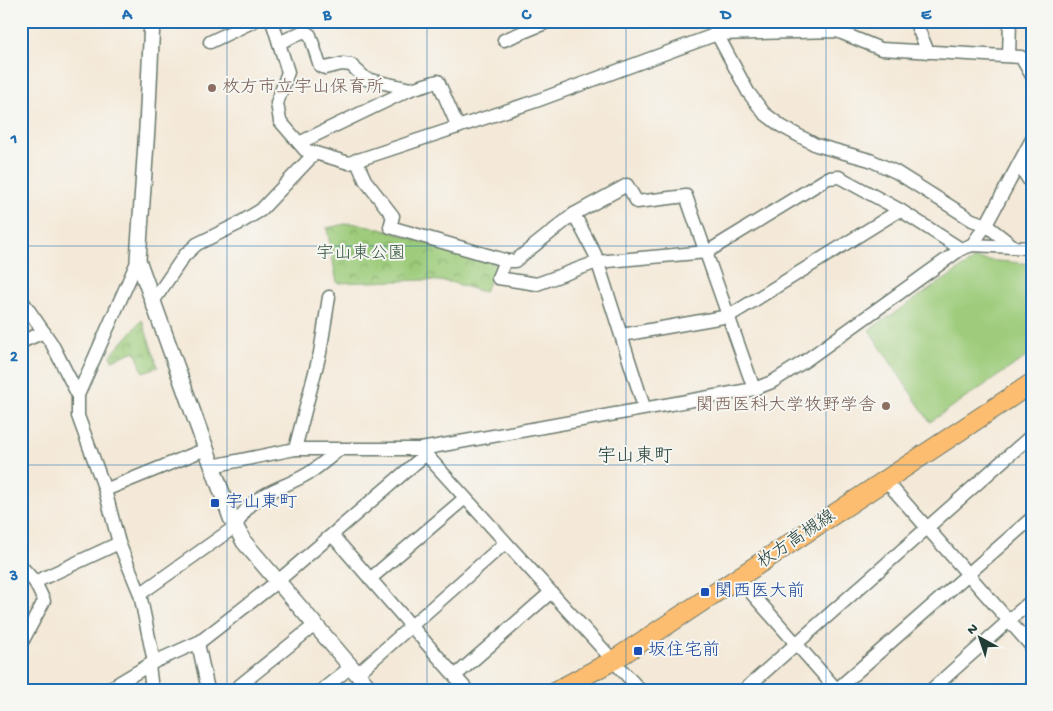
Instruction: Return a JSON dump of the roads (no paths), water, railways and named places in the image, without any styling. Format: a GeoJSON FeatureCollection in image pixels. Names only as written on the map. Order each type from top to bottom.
{"type":"FeatureCollection","features":[{"type":"Feature","properties":{"kind":"main road","name":"枚方高槻線"},"geometry":{"type":"LineString","coordinates":[[558,690],[614,660],[739,579],[1032,383]]}},
{"type":"Feature","properties":{"kind":"street"},"geometry":{"type":"LineString","coordinates":[[152,21],[138,260],[78,395],[78,416],[104,490],[119,543],[140,594],[151,663],[152,690]]}},
{"type":"Feature","properties":{"kind":"street"},"geometry":{"type":"LineString","coordinates":[[210,42],[254,21]]}},
{"type":"Feature","properties":{"kind":"street"},"geometry":{"type":"LineString","coordinates":[[272,21],[288,72],[277,103],[280,121],[305,150],[348,163],[536,101],[717,34],[837,31],[881,49],[1020,56]]}},
{"type":"Feature","properties":{"kind":"street"},"geometry":{"type":"LineString","coordinates":[[504,40],[550,21]]}},
{"type":"Feature","properties":{"kind":"street"},"geometry":{"type":"LineString","coordinates":[[713,21],[717,34],[748,92],[764,113],[781,126],[816,145],[879,164],[972,220],[986,226],[1012,246]]}},
{"type":"Feature","properties":{"kind":"street"},"geometry":{"type":"LineString","coordinates":[[915,21],[928,52]]}},
{"type":"Feature","properties":{"kind":"street"},"geometry":{"type":"LineString","coordinates":[[1010,21],[1020,56],[1032,76]]}},
{"type":"Feature","properties":{"kind":"street"},"geometry":{"type":"LineString","coordinates":[[279,43],[304,31],[310,35],[320,66],[325,68],[342,64],[351,65],[366,78],[411,88]]}},
{"type":"Feature","properties":{"kind":"street"},"geometry":{"type":"LineString","coordinates":[[299,143],[411,88],[438,81],[458,127]]}},
{"type":"Feature","properties":{"kind":"street"},"geometry":{"type":"LineString","coordinates":[[212,466],[295,449],[424,451],[644,407],[754,389],[772,382],[805,361],[966,247],[986,226],[1032,139]]}},
{"type":"Feature","properties":{"kind":"street"},"geometry":{"type":"LineString","coordinates":[[152,303],[184,256],[198,244],[261,210],[315,153]]}},
{"type":"Feature","properties":{"kind":"street"},"geometry":{"type":"LineString","coordinates":[[356,160],[365,180],[393,216],[390,227],[505,260],[515,261],[574,214],[627,185],[637,202],[686,196],[708,252],[754,389]]}},
{"type":"Feature","properties":{"kind":"street"},"geometry":{"type":"LineString","coordinates":[[1019,165],[1032,185]]}},
{"type":"Feature","properties":{"kind":"street"},"geometry":{"type":"LineString","coordinates":[[505,260],[498,278],[536,284],[597,262],[708,252],[828,178],[839,177],[966,247],[1012,246],[1032,248]]}},
{"type":"Feature","properties":{"kind":"street"},"geometry":{"type":"LineString","coordinates":[[622,335],[729,316],[900,210]]}},
{"type":"Feature","properties":{"kind":"street"},"geometry":{"type":"LineString","coordinates":[[574,214],[595,254],[644,407]]}},
{"type":"Feature","properties":{"kind":"street"},"geometry":{"type":"LineString","coordinates":[[138,260],[212,466],[244,542],[371,690]]}},
{"type":"Feature","properties":{"kind":"street"},"geometry":{"type":"LineString","coordinates":[[295,449],[320,353],[330,297]]}},
{"type":"Feature","properties":{"kind":"street"},"geometry":{"type":"LineString","coordinates":[[21,300],[44,332],[78,395]]}},
{"type":"Feature","properties":{"kind":"street"},"geometry":{"type":"LineString","coordinates":[[21,342],[44,332]]}},
{"type":"Feature","properties":{"kind":"street"},"geometry":{"type":"LineString","coordinates":[[744,690],[1032,435]]}},
{"type":"Feature","properties":{"kind":"street"},"geometry":{"type":"LineString","coordinates":[[104,490],[206,449]]}},
{"type":"Feature","properties":{"kind":"street"},"geometry":{"type":"LineString","coordinates":[[140,594],[236,526],[242,512],[255,500],[309,473],[340,449]]}},
{"type":"Feature","properties":{"kind":"street"},"geometry":{"type":"LineString","coordinates":[[424,451],[550,593],[640,690]]}},
{"type":"Feature","properties":{"kind":"street"},"geometry":{"type":"LineString","coordinates":[[107,690],[151,663],[198,643],[278,581],[332,535],[424,451]]}},
{"type":"Feature","properties":{"kind":"street"},"geometry":{"type":"LineString","coordinates":[[885,480],[1032,647]]}},
{"type":"Feature","properties":{"kind":"street"},"geometry":{"type":"LineString","coordinates":[[370,579],[465,498]]}},
{"type":"Feature","properties":{"kind":"street"},"geometry":{"type":"LineString","coordinates":[[739,579],[836,690],[1032,518]]}},
{"type":"Feature","properties":{"kind":"street"},"geometry":{"type":"LineString","coordinates":[[332,535],[467,690]]}},
{"type":"Feature","properties":{"kind":"street"},"geometry":{"type":"LineString","coordinates":[[35,582],[119,543]]}},
{"type":"Feature","properties":{"kind":"street"},"geometry":{"type":"LineString","coordinates":[[322,690],[355,670],[411,626],[505,543]]}},
{"type":"Feature","properties":{"kind":"street"},"geometry":{"type":"LineString","coordinates":[[21,566],[35,582],[44,601],[21,644]]}},
{"type":"Feature","properties":{"kind":"street"},"geometry":{"type":"LineString","coordinates":[[455,676],[550,593]]}},
{"type":"Feature","properties":{"kind":"street"},"geometry":{"type":"LineString","coordinates":[[930,690],[1032,600]]}},
{"type":"Feature","properties":{"kind":"street"},"geometry":{"type":"LineString","coordinates":[[234,690],[316,624]]}},
{"type":"Feature","properties":{"kind":"street"},"geometry":{"type":"LineString","coordinates":[[198,643],[208,690]]}},
{"type":"Feature","properties":{"kind":"street"},"geometry":{"type":"LineString","coordinates":[[1027,690],[1032,686]]}},
{"type":"Feature","properties":{"kind":"place","name":"枚方市立宇山保育所"},"geometry":{"type":"Point","coordinates":[212,88]}},
{"type":"Feature","properties":{"kind":"place","name":"関西医科大学牧野学舎"},"geometry":{"type":"Point","coordinates":[886,406]}},
{"type":"Feature","properties":{"kind":"place","name":"宇山東町"},"geometry":{"type":"Point","coordinates":[215,503]}},
{"type":"Feature","properties":{"kind":"place","name":"関西医大前"},"geometry":{"type":"Point","coordinates":[705,592]}},
{"type":"Feature","properties":{"kind":"place","name":"坂住宅前"},"geometry":{"type":"Point","coordinates":[638,651]}},
{"type":"Feature","properties":{"kind":"district","name":"宇山東町"},"geometry":{"type":"Point","coordinates":[635,457]}},
{"type":"Feature","properties":{"kind":"park label","name":"宇山東公園"},"geometry":{"type":"Point","coordinates":[361,254]}}]}
